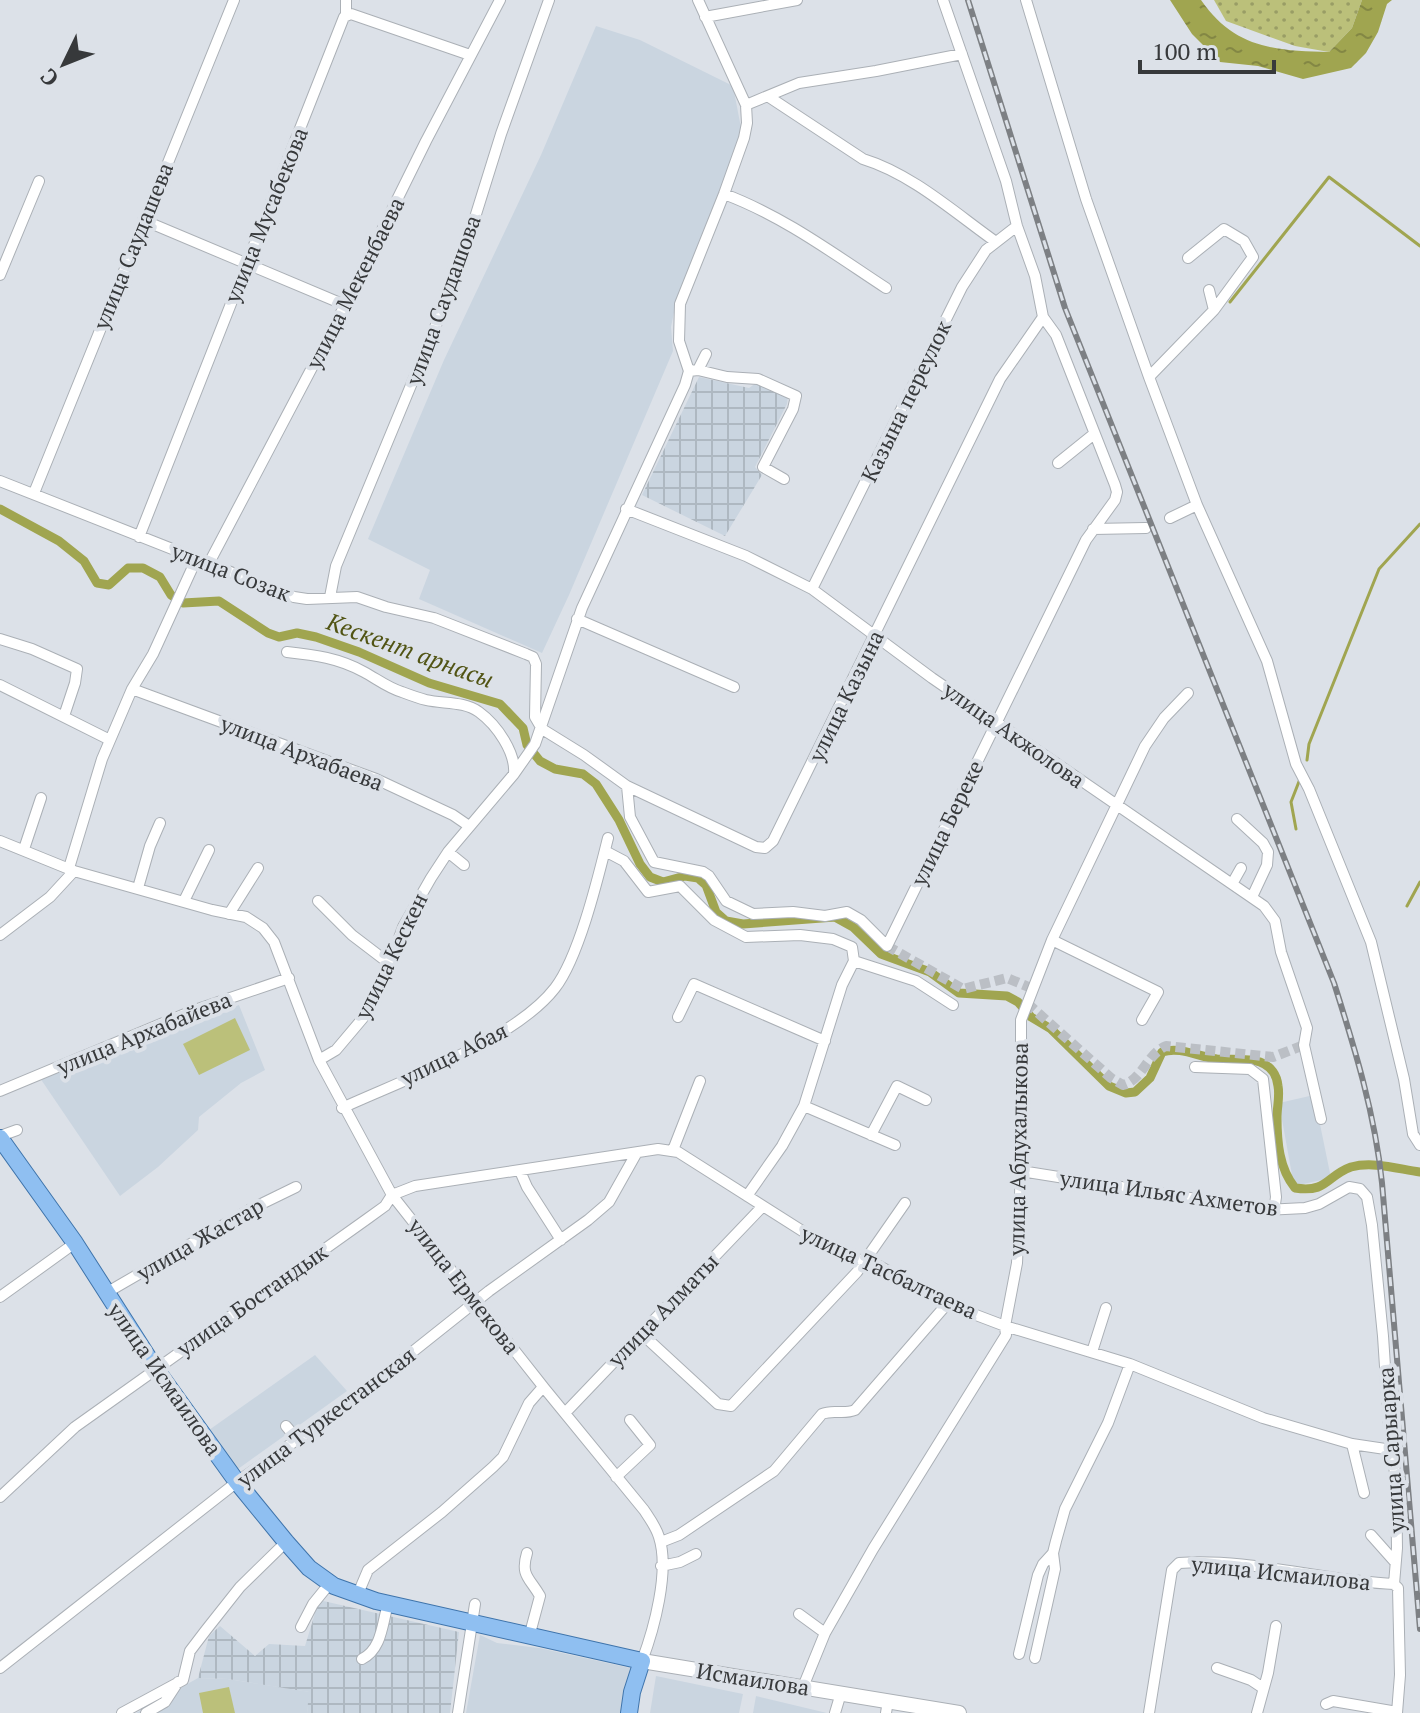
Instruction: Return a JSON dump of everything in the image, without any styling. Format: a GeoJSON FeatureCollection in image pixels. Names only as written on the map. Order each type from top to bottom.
{"type":"FeatureCollection","features":[{"type":"Feature","properties":{"kind":"main road","name":"улица Исмаилова"},"geometry":{"type":"LineString","coordinates":[[0,1137],[75,1243],[155,1368],[187,1401],[237,1482],[309,1568],[357,1596],[642,1661]]}},
{"type":"Feature","properties":{"kind":"main road","name":"улица Ермекова"},"geometry":{"type":"LineString","coordinates":[[629,1713],[642,1661]]}},
{"type":"Feature","properties":{"kind":"street","name":"улица Саудашева"},"geometry":{"type":"LineString","coordinates":[[34,493],[234,0]]}},
{"type":"Feature","properties":{"kind":"street"},"geometry":{"type":"LineString","coordinates":[[346,0],[346,15],[351,14],[470,55]]}},
{"type":"Feature","properties":{"kind":"street","name":"улица Мекенбаева"},"geometry":{"type":"LineString","coordinates":[[208,565],[500,0]]}},
{"type":"Feature","properties":{"kind":"street","name":"улица Саудашова"},"geometry":{"type":"LineString","coordinates":[[330,597],[336,566],[458,272],[501,134],[549,0]]}},
{"type":"Feature","properties":{"kind":"street"},"geometry":{"type":"LineString","coordinates":[[698,0],[746,105],[747,123],[724,194],[680,304],[679,341],[693,370],[758,379],[796,396],[793,409],[763,467],[784,479]]}},
{"type":"Feature","properties":{"kind":"street"},"geometry":{"type":"LineString","coordinates":[[705,17],[797,0]]}},
{"type":"Feature","properties":{"kind":"street"},"geometry":{"type":"LineString","coordinates":[[943,0],[1006,181],[1017,226],[1035,276],[1043,317],[1056,335],[1094,434],[1058,463]]}},
{"type":"Feature","properties":{"kind":"street"},"geometry":{"type":"LineString","coordinates":[[1026,0],[1086,199],[1149,377],[1197,505],[1267,661],[1296,764],[1371,942],[1404,1079],[1413,1134],[1420,1145]]}},
{"type":"Feature","properties":{"kind":"street","name":"улица Мусабекова"},"geometry":{"type":"LineString","coordinates":[[139,537],[346,15]]}},
{"type":"Feature","properties":{"kind":"street"},"geometry":{"type":"LineString","coordinates":[[746,105],[799,83],[962,54]]}},
{"type":"Feature","properties":{"kind":"street"},"geometry":{"type":"LineString","coordinates":[[769,97],[863,159],[877,161],[915,185],[996,242]]}},
{"type":"Feature","properties":{"kind":"street"},"geometry":{"type":"LineString","coordinates":[[0,275],[39,181]]}},
{"type":"Feature","properties":{"kind":"street"},"geometry":{"type":"LineString","coordinates":[[724,194],[817,242],[886,288]]}},
{"type":"Feature","properties":{"kind":"street"},"geometry":{"type":"LineString","coordinates":[[143,220],[345,305]]}},
{"type":"Feature","properties":{"kind":"street","name":"Казына переулок"},"geometry":{"type":"LineString","coordinates":[[812,589],[976,262],[1017,226]]}},
{"type":"Feature","properties":{"kind":"street"},"geometry":{"type":"LineString","coordinates":[[1149,377],[1214,310],[1252,261],[1251,252],[1244,241],[1224,229],[1188,258]]}},
{"type":"Feature","properties":{"kind":"street"},"geometry":{"type":"LineString","coordinates":[[1209,290],[1214,310]]}},
{"type":"Feature","properties":{"kind":"street","name":"улица Казына"},"geometry":{"type":"LineString","coordinates":[[542,729],[627,786],[756,847],[771,846],[1000,379],[1043,317]]}},
{"type":"Feature","properties":{"kind":"street","name":"улица Кескен"},"geometry":{"type":"LineString","coordinates":[[319,1060],[336,1050],[354,1031],[379,992],[403,927],[448,852],[514,774],[535,744],[577,619],[685,385],[706,354]]}},
{"type":"Feature","properties":{"kind":"street","name":"улица Береке"},"geometry":{"type":"LineString","coordinates":[[627,786],[630,817],[654,862],[703,872],[726,901],[753,914],[793,912],[825,916],[847,912],[861,920],[887,946],[1093,529],[1115,500],[1117,492],[1094,434]]}},
{"type":"Feature","properties":{"kind":"street","name":"улица Созак"},"geometry":{"type":"LineString","coordinates":[[0,481],[294,597],[357,597],[434,618],[533,653],[536,664],[535,717],[542,729]]}},
{"type":"Feature","properties":{"kind":"street"},"geometry":{"type":"LineString","coordinates":[[1170,518],[1197,505]]}},
{"type":"Feature","properties":{"kind":"street","name":"улица Акжолова"},"geometry":{"type":"LineString","coordinates":[[626,509],[746,556],[812,589],[875,638],[1252,897],[1275,921],[1281,952],[1307,1028],[1304,1045],[1321,1119]]}},
{"type":"Feature","properties":{"kind":"street"},"geometry":{"type":"LineString","coordinates":[[1093,529],[1146,528]]}},
{"type":"Feature","properties":{"kind":"street"},"geometry":{"type":"LineString","coordinates":[[0,935],[50,897],[71,870],[89,795],[110,740],[196,560]]}},
{"type":"Feature","properties":{"kind":"street"},"geometry":{"type":"LineString","coordinates":[[577,619],[734,687]]}},
{"type":"Feature","properties":{"kind":"street"},"geometry":{"type":"LineString","coordinates":[[0,639],[77,669],[64,716]]}},
{"type":"Feature","properties":{"kind":"street"},"geometry":{"type":"LineString","coordinates":[[287,652],[327,656],[363,671],[397,691],[476,710],[489,721],[507,747],[515,765],[514,774]]}},
{"type":"Feature","properties":{"kind":"street"},"geometry":{"type":"LineString","coordinates":[[0,685],[110,740]]}},
{"type":"Feature","properties":{"kind":"street","name":"улица Архабаева"},"geometry":{"type":"LineString","coordinates":[[132,689],[376,779],[453,815],[469,826]]}},
{"type":"Feature","properties":{"kind":"street","name":"улица Абдухалыкова"},"geometry":{"type":"LineString","coordinates":[[803,1687],[825,1633],[873,1549],[1006,1335],[1017,1263],[1021,1171],[1021,1020],[1052,940],[1155,730],[1188,693]]}},
{"type":"Feature","properties":{"kind":"street"},"geometry":{"type":"LineString","coordinates":[[24,849],[41,798]]}},
{"type":"Feature","properties":{"kind":"street"},"geometry":{"type":"LineString","coordinates":[[1237,819],[1263,843],[1268,852],[1267,865],[1252,897]]}},
{"type":"Feature","properties":{"kind":"street"},"geometry":{"type":"LineString","coordinates":[[138,888],[160,823]]}},
{"type":"Feature","properties":{"kind":"street","name":"улица Абая"},"geometry":{"type":"LineString","coordinates":[[342,1108],[491,1039],[519,1021],[545,998],[562,977],[574,952],[608,838]]}},
{"type":"Feature","properties":{"kind":"street","name":"улица Ермекова"},"geometry":{"type":"LineString","coordinates":[[0,841],[71,870],[246,917],[263,928],[274,942],[319,1060],[342,1108],[392,1195],[644,1510],[661,1542],[659,1603],[642,1661]]}},
{"type":"Feature","properties":{"kind":"street"},"geometry":{"type":"LineString","coordinates":[[184,901],[209,850]]}},
{"type":"Feature","properties":{"kind":"street"},"geometry":{"type":"LineString","coordinates":[[605,851],[624,861],[648,892],[680,886],[714,920],[746,937],[788,934],[841,941],[852,947],[854,961],[842,985],[804,1106],[782,1146],[747,1196]]}},
{"type":"Feature","properties":{"kind":"street"},"geometry":{"type":"LineString","coordinates":[[448,852],[464,865]]}},
{"type":"Feature","properties":{"kind":"street"},"geometry":{"type":"LineString","coordinates":[[229,914],[258,868]]}},
{"type":"Feature","properties":{"kind":"street"},"geometry":{"type":"LineString","coordinates":[[1232,884],[1241,868]]}},
{"type":"Feature","properties":{"kind":"street"},"geometry":{"type":"LineString","coordinates":[[318,901],[352,935],[390,964]]}},
{"type":"Feature","properties":{"kind":"street"},"geometry":{"type":"LineString","coordinates":[[1052,940],[1158,992],[1142,1020]]}},
{"type":"Feature","properties":{"kind":"street"},"geometry":{"type":"LineString","coordinates":[[854,961],[916,981],[953,1005]]}},
{"type":"Feature","properties":{"kind":"street","name":"улица Архабайева"},"geometry":{"type":"LineString","coordinates":[[0,1091],[192,1011],[289,978]]}},
{"type":"Feature","properties":{"kind":"street"},"geometry":{"type":"LineString","coordinates":[[678,1017],[694,984],[825,1041]]}},
{"type":"Feature","properties":{"kind":"street"},"geometry":{"type":"LineString","coordinates":[[235,1004],[251,992]]}},
{"type":"Feature","properties":{"kind":"street"},"geometry":{"type":"LineString","coordinates":[[1195,1067],[1250,1069],[1263,1079],[1276,1197],[1274,1211]]}},
{"type":"Feature","properties":{"kind":"street"},"geometry":{"type":"LineString","coordinates":[[392,1195],[431,1182],[658,1149],[673,1150],[700,1081]]}},
{"type":"Feature","properties":{"kind":"street"},"geometry":{"type":"LineString","coordinates":[[871,1135],[897,1086],[926,1100]]}},
{"type":"Feature","properties":{"kind":"street"},"geometry":{"type":"LineString","coordinates":[[804,1106],[895,1145]]}},
{"type":"Feature","properties":{"kind":"street"},"geometry":{"type":"LineString","coordinates":[[0,1137],[17,1130]]}},
{"type":"Feature","properties":{"kind":"street","name":"улица Тасбалтаева"},"geometry":{"type":"LineString","coordinates":[[673,1150],[826,1246],[874,1263],[947,1304],[1005,1326],[1130,1364],[1263,1418],[1352,1444],[1392,1450]]}},
{"type":"Feature","properties":{"kind":"street","name":"улица Туркестанская"},"geometry":{"type":"LineString","coordinates":[[0,1668],[237,1482],[342,1408],[476,1302],[576,1229],[609,1202],[636,1154]]}},
{"type":"Feature","properties":{"kind":"street"},"geometry":{"type":"LineString","coordinates":[[520,1171],[561,1240]]}},
{"type":"Feature","properties":{"kind":"street","name":"улица Ильяс Ахметов"},"geometry":{"type":"LineString","coordinates":[[1021,1171],[1274,1211],[1319,1204],[1349,1187],[1360,1189]]}},
{"type":"Feature","properties":{"kind":"street","name":"улица Жастар"},"geometry":{"type":"LineString","coordinates":[[106,1293],[251,1209],[296,1187]]}},
{"type":"Feature","properties":{"kind":"street","name":"улица Сарыарка"},"geometry":{"type":"LineString","coordinates":[[1360,1189],[1367,1197],[1372,1225],[1396,1489],[1394,1584],[1398,1588],[1400,1614],[1397,1712]]}},
{"type":"Feature","properties":{"kind":"street","name":"улица Бостандык"},"geometry":{"type":"LineString","coordinates":[[0,1497],[75,1427],[385,1206],[392,1195]]}},
{"type":"Feature","properties":{"kind":"street"},"geometry":{"type":"LineString","coordinates":[[642,1334],[718,1404],[731,1406],[832,1300],[864,1262],[905,1203]]}},
{"type":"Feature","properties":{"kind":"street","name":"улица Алматы"},"geometry":{"type":"LineString","coordinates":[[565,1413],[762,1207]]}},
{"type":"Feature","properties":{"kind":"street"},"geometry":{"type":"LineString","coordinates":[[576,1229],[582,1239]]}},
{"type":"Feature","properties":{"kind":"street"},"geometry":{"type":"LineString","coordinates":[[0,1297],[75,1243]]}},
{"type":"Feature","properties":{"kind":"street"},"geometry":{"type":"LineString","coordinates":[[661,1542],[703,1520],[774,1471],[822,1414],[855,1410],[947,1304]]}},
{"type":"Feature","properties":{"kind":"street"},"geometry":{"type":"LineString","coordinates":[[1092,1352],[1106,1308]]}},
{"type":"Feature","properties":{"kind":"street"},"geometry":{"type":"LineString","coordinates":[[1035,1658],[1055,1569],[1053,1553],[1065,1509],[1108,1423],[1130,1364]]}},
{"type":"Feature","properties":{"kind":"street"},"geometry":{"type":"LineString","coordinates":[[357,1596],[368,1570],[442,1512],[503,1457],[529,1403],[543,1387]]}},
{"type":"Feature","properties":{"kind":"street"},"geometry":{"type":"LineString","coordinates":[[616,1477],[650,1446],[630,1420]]}},
{"type":"Feature","properties":{"kind":"street"},"geometry":{"type":"LineString","coordinates":[[286,1426],[297,1439]]}},
{"type":"Feature","properties":{"kind":"street"},"geometry":{"type":"LineString","coordinates":[[1352,1444],[1364,1493]]}},
{"type":"Feature","properties":{"kind":"street"},"geometry":{"type":"LineString","coordinates":[[1371,1535],[1395,1562]]}},
{"type":"Feature","properties":{"kind":"street"},"geometry":{"type":"LineString","coordinates":[[122,1713],[183,1680],[190,1651],[240,1587],[286,1542]]}},
{"type":"Feature","properties":{"kind":"street"},"geometry":{"type":"LineString","coordinates":[[527,1553],[525,1575],[540,1596],[529,1637]]}},
{"type":"Feature","properties":{"kind":"street"},"geometry":{"type":"LineString","coordinates":[[1019,1654],[1043,1564],[1053,1553]]}},
{"type":"Feature","properties":{"kind":"street"},"geometry":{"type":"LineString","coordinates":[[661,1566],[696,1554]]}},
{"type":"Feature","properties":{"kind":"street","name":"улица Исмаилова"},"geometry":{"type":"LineString","coordinates":[[1149,1713],[1172,1570],[1179,1563],[1279,1569],[1366,1583],[1394,1584]]}},
{"type":"Feature","properties":{"kind":"street"},"geometry":{"type":"LineString","coordinates":[[301,1627],[313,1604],[330,1583]]}},
{"type":"Feature","properties":{"kind":"street"},"geometry":{"type":"LineString","coordinates":[[362,1659],[377,1646],[388,1604]]}},
{"type":"Feature","properties":{"kind":"street"},"geometry":{"type":"LineString","coordinates":[[458,1713],[475,1604]]}},
{"type":"Feature","properties":{"kind":"street"},"geometry":{"type":"LineString","coordinates":[[1028,1612],[1045,1615]]}},
{"type":"Feature","properties":{"kind":"street"},"geometry":{"type":"LineString","coordinates":[[799,1614],[825,1633]]}},
{"type":"Feature","properties":{"kind":"street"},"geometry":{"type":"LineString","coordinates":[[1257,1713],[1276,1626]]}},
{"type":"Feature","properties":{"kind":"street","name":"Исмаилова"},"geometry":{"type":"LineString","coordinates":[[642,1661],[841,1693],[887,1707],[959,1713]]}},
{"type":"Feature","properties":{"kind":"street"},"geometry":{"type":"LineString","coordinates":[[1217,1668],[1251,1680],[1263,1688]]}},
{"type":"Feature","properties":{"kind":"street"},"geometry":{"type":"LineString","coordinates":[[146,1713],[165,1702],[178,1682]]}},
{"type":"Feature","properties":{"kind":"street"},"geometry":{"type":"LineString","coordinates":[[835,1713],[841,1693]]}},
{"type":"Feature","properties":{"kind":"street"},"geometry":{"type":"LineString","coordinates":[[1326,1704],[1333,1701],[1397,1712]]}},
{"type":"Feature","properties":{"kind":"shaded area"},"geometry":{"type":"Polygon","coordinates":[[[1214,0],[1362,0],[1352,28],[1329,52],[1295,46],[1226,21],[1214,0]]]}},
{"type":"Feature","properties":{"kind":"shaded area"},"geometry":{"type":"Polygon","coordinates":[[[596,26],[640,40],[733,86],[742,133],[676,302],[671,327],[673,351],[542,653],[419,599],[430,570],[368,539],[444,360],[541,155],[596,26]]]}},
{"type":"Feature","properties":{"kind":"shaded area"},"geometry":{"type":"Polygon","coordinates":[[[699,377],[749,388],[756,383],[788,396],[787,404],[755,467],[762,475],[725,536],[642,495],[699,377]]]}},
{"type":"Feature","properties":{"kind":"shaded area"},"geometry":{"type":"Polygon","coordinates":[[[239,1005],[265,1070],[241,1083],[199,1117],[198,1130],[158,1167],[120,1196],[40,1078],[239,1005]]]}},
{"type":"Feature","properties":{"kind":"shaded area"},"geometry":{"type":"Polygon","coordinates":[[[235,1018],[250,1050],[199,1075],[183,1044],[235,1018]]]}},
{"type":"Feature","properties":{"kind":"shaded area"},"geometry":{"type":"Polygon","coordinates":[[[1314,1095],[1331,1178],[1294,1186],[1279,1103],[1314,1095]]]}},
{"type":"Feature","properties":{"kind":"shaded area"},"geometry":{"type":"Polygon","coordinates":[[[315,1355],[347,1391],[238,1469],[209,1430],[315,1355]]]}},
{"type":"Feature","properties":{"kind":"shaded area"},"geometry":{"type":"Polygon","coordinates":[[[319,1600],[459,1632],[450,1713],[307,1713],[309,1692],[228,1679],[198,1678],[209,1636],[220,1626],[255,1656],[269,1644],[305,1646],[319,1600]]]}},
{"type":"Feature","properties":{"kind":"shaded area"},"geometry":{"type":"Polygon","coordinates":[[[480,1635],[497,1643],[539,1648],[630,1668],[624,1713],[466,1713],[480,1635]]]}},
{"type":"Feature","properties":{"kind":"shaded area"},"geometry":{"type":"Polygon","coordinates":[[[656,1676],[743,1694],[739,1713],[650,1713],[656,1676]]]}},
{"type":"Feature","properties":{"kind":"shaded area"},"geometry":{"type":"Polygon","coordinates":[[[198,1678],[228,1679],[310,1692],[307,1713],[136,1713],[198,1678]]]}},
{"type":"Feature","properties":{"kind":"shaded area"},"geometry":{"type":"Polygon","coordinates":[[[229,1687],[235,1713],[203,1713],[199,1693],[229,1687]]]}},
{"type":"Feature","properties":{"kind":"shaded area"},"geometry":{"type":"Polygon","coordinates":[[[756,1696],[827,1713],[753,1713],[756,1696]]]}},
{"type":"Feature","properties":{"kind":"water"},"geometry":{"type":"Polygon","coordinates":[[[1170,0],[1201,0],[1227,28],[1257,44],[1329,52],[1352,28],[1362,0],[1392,0],[1387,4],[1378,32],[1366,53],[1351,68],[1303,79],[1258,66],[1220,62],[1192,34],[1170,0]]]}},
{"type":"Feature","properties":{"kind":"waterway"},"geometry":{"type":"LineString","coordinates":[[1230,302],[1329,177],[1420,246]]}},
{"type":"Feature","properties":{"kind":"waterway","name":"Кескент арнасы"},"geometry":{"type":"LineString","coordinates":[[0,509],[59,541],[84,561],[97,583],[109,585],[128,568],[143,568],[160,577],[171,595],[183,603],[219,601],[268,633],[279,637],[297,633],[316,637],[429,683],[500,704],[523,728],[527,745],[540,761],[555,769],[583,774],[596,784],[650,877],[663,882],[685,876],[698,878],[706,885],[716,912],[726,921],[743,924],[835,917],[853,927],[881,954],[930,972],[959,993],[1007,996],[1018,1002],[1031,1017],[1051,1029],[1109,1086],[1126,1093],[1135,1092],[1150,1078],[1162,1052],[1169,1050],[1264,1064],[1273,1071],[1277,1082],[1280,1154],[1285,1172],[1295,1188],[1321,1186],[1343,1171],[1359,1165],[1420,1172]]}},
{"type":"Feature","properties":{"kind":"waterway"},"geometry":{"type":"LineString","coordinates":[[1307,760],[1309,744],[1379,569],[1420,524]]}},
{"type":"Feature","properties":{"kind":"waterway"},"geometry":{"type":"LineString","coordinates":[[1296,829],[1291,802],[1300,779]]}},
{"type":"Feature","properties":{"kind":"waterway"},"geometry":{"type":"LineString","coordinates":[[1407,906],[1420,882]]}},
{"type":"Feature","properties":{"kind":"tunnel"},"geometry":{"type":"LineString","coordinates":[[887,946],[963,989],[1007,978],[1031,988]]}},
{"type":"Feature","properties":{"kind":"tunnel"},"geometry":{"type":"LineString","coordinates":[[1027,1003],[1111,1078],[1123,1085],[1135,1078],[1166,1046],[1273,1057],[1304,1045]]}},
{"type":"Feature","properties":{"kind":"railway"},"geometry":{"type":"LineString","coordinates":[[968,0],[1065,308],[1334,983],[1357,1057],[1382,1183],[1420,1629]]}}]}
